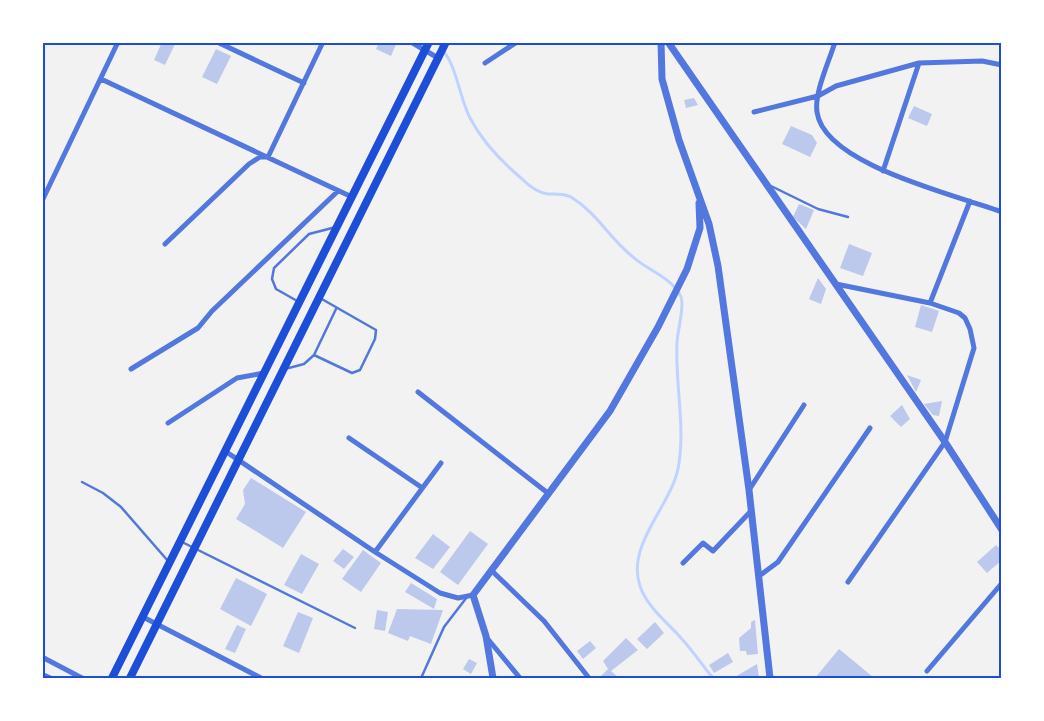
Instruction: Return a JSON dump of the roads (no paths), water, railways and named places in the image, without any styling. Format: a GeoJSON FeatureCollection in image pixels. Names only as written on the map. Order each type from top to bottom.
{"type":"FeatureCollection","features":[{"type":"Feature","properties":{"kind":"main road"},"geometry":{"type":"LineString","coordinates":[[130,678],[446,42]]}},
{"type":"Feature","properties":{"kind":"main road"},"geometry":{"type":"LineString","coordinates":[[112,678],[428,46]]}},
{"type":"Feature","properties":{"kind":"street"},"geometry":{"type":"LineString","coordinates":[[42,201],[118,42]]}},
{"type":"Feature","properties":{"kind":"street"},"geometry":{"type":"LineString","coordinates":[[217,42],[304,83]]}},
{"type":"Feature","properties":{"kind":"street"},"geometry":{"type":"LineString","coordinates":[[268,157],[322,42]]}},
{"type":"Feature","properties":{"kind":"street"},"geometry":{"type":"LineString","coordinates":[[411,42],[428,46],[439,56]]}},
{"type":"Feature","properties":{"kind":"street"},"geometry":{"type":"LineString","coordinates":[[485,63],[517,42]]}},
{"type":"Feature","properties":{"kind":"street"},"geometry":{"type":"LineString","coordinates":[[661,42],[662,79],[696,190],[709,224],[718,266],[751,510],[770,678]]}},
{"type":"Feature","properties":{"kind":"street"},"geometry":{"type":"LineString","coordinates":[[668,42],[945,442],[1002,530]]}},
{"type":"Feature","properties":{"kind":"street"},"geometry":{"type":"LineString","coordinates":[[835,42],[817,104],[820,123],[837,145],[883,171],[1002,212]]}},
{"type":"Feature","properties":{"kind":"street"},"geometry":{"type":"LineString","coordinates":[[754,112],[818,96],[836,86],[919,63],[982,61],[1002,65]]}},
{"type":"Feature","properties":{"kind":"street"},"geometry":{"type":"LineString","coordinates":[[883,171],[919,63]]}},
{"type":"Feature","properties":{"kind":"street"},"geometry":{"type":"LineString","coordinates":[[100,79],[352,197]]}},
{"type":"Feature","properties":{"kind":"street"},"geometry":{"type":"LineString","coordinates":[[165,244],[249,164],[260,158],[268,157]]}},
{"type":"Feature","properties":{"kind":"street"},"geometry":{"type":"LineString","coordinates":[[470,596],[620,397],[660,324],[687,269],[700,228],[700,208],[696,190]]}},
{"type":"Feature","properties":{"kind":"street"},"geometry":{"type":"LineString","coordinates":[[131,369],[198,328],[212,311],[338,191]]}},
{"type":"Feature","properties":{"kind":"street"},"geometry":{"type":"LineString","coordinates":[[930,303],[970,201]]}},
{"type":"Feature","properties":{"kind":"street"},"geometry":{"type":"LineString","coordinates":[[836,284],[930,303],[963,315],[970,329],[973,353],[945,442],[848,582]]}},
{"type":"Feature","properties":{"kind":"street"},"geometry":{"type":"LineString","coordinates":[[168,423],[237,378],[264,373]]}},
{"type":"Feature","properties":{"kind":"street"},"geometry":{"type":"LineString","coordinates":[[418,392],[548,494]]}},
{"type":"Feature","properties":{"kind":"street"},"geometry":{"type":"LineString","coordinates":[[748,490],[804,405]]}},
{"type":"Feature","properties":{"kind":"street"},"geometry":{"type":"LineString","coordinates":[[759,576],[778,562],[870,428]]}},
{"type":"Feature","properties":{"kind":"street"},"geometry":{"type":"LineString","coordinates":[[349,438],[421,487]]}},
{"type":"Feature","properties":{"kind":"street"},"geometry":{"type":"LineString","coordinates":[[226,451],[375,552],[440,592],[450,596],[470,596]]}},
{"type":"Feature","properties":{"kind":"street"},"geometry":{"type":"LineString","coordinates":[[375,552],[421,487],[441,463]]}},
{"type":"Feature","properties":{"kind":"street"},"geometry":{"type":"LineString","coordinates":[[683,563],[703,543],[713,551],[751,510]]}},
{"type":"Feature","properties":{"kind":"street"},"geometry":{"type":"LineString","coordinates":[[491,570],[544,621],[589,678]]}},
{"type":"Feature","properties":{"kind":"street"},"geometry":{"type":"LineString","coordinates":[[927,671],[1002,583]]}},
{"type":"Feature","properties":{"kind":"street"},"geometry":{"type":"LineString","coordinates":[[470,596],[486,636],[493,678]]}},
{"type":"Feature","properties":{"kind":"street"},"geometry":{"type":"LineString","coordinates":[[143,617],[261,678]]}},
{"type":"Feature","properties":{"kind":"street"},"geometry":{"type":"LineString","coordinates":[[486,636],[520,678]]}},
{"type":"Feature","properties":{"kind":"street"},"geometry":{"type":"LineString","coordinates":[[44,658],[82,678]]}},
{"type":"Feature","properties":{"kind":"lane"},"geometry":{"type":"LineString","coordinates":[[765,183],[818,209],[848,217]]}},
{"type":"Feature","properties":{"kind":"lane"},"geometry":{"type":"LineString","coordinates":[[300,302],[276,288],[272,279],[274,268],[309,234],[337,226]]}},
{"type":"Feature","properties":{"kind":"lane"},"geometry":{"type":"LineString","coordinates":[[314,355],[352,373],[356,372],[360,370],[372,347],[376,334],[373,326],[336,309],[319,298]]}},
{"type":"Feature","properties":{"kind":"lane"},"geometry":{"type":"LineString","coordinates":[[283,370],[304,364],[314,355],[336,309]]}},
{"type":"Feature","properties":{"kind":"lane"},"geometry":{"type":"LineString","coordinates":[[82,482],[117,503],[170,563]]}},
{"type":"Feature","properties":{"kind":"lane"},"geometry":{"type":"LineString","coordinates":[[181,541],[355,628]]}},
{"type":"Feature","properties":{"kind":"lane"},"geometry":{"type":"LineString","coordinates":[[422,676],[444,627],[470,596]]}},
{"type":"Feature","properties":{"kind":"lane"},"geometry":{"type":"LineString","coordinates":[[42,665],[44,658]]}},
{"type":"Feature","properties":{"kind":"lane"},"geometry":{"type":"LineString","coordinates":[[42,673],[54,678]]}},
{"type":"Feature","properties":{"kind":"waterway"},"geometry":{"type":"LineString","coordinates":[[438,42],[451,63],[470,118],[480,135],[499,158],[526,183],[537,190],[548,194],[568,196],[580,203],[625,250],[639,262],[666,279],[681,297],[682,306],[677,343],[677,374],[681,422],[678,469],[667,498],[644,541],[637,571],[640,586],[647,601],[685,643],[713,678]]}}]}
